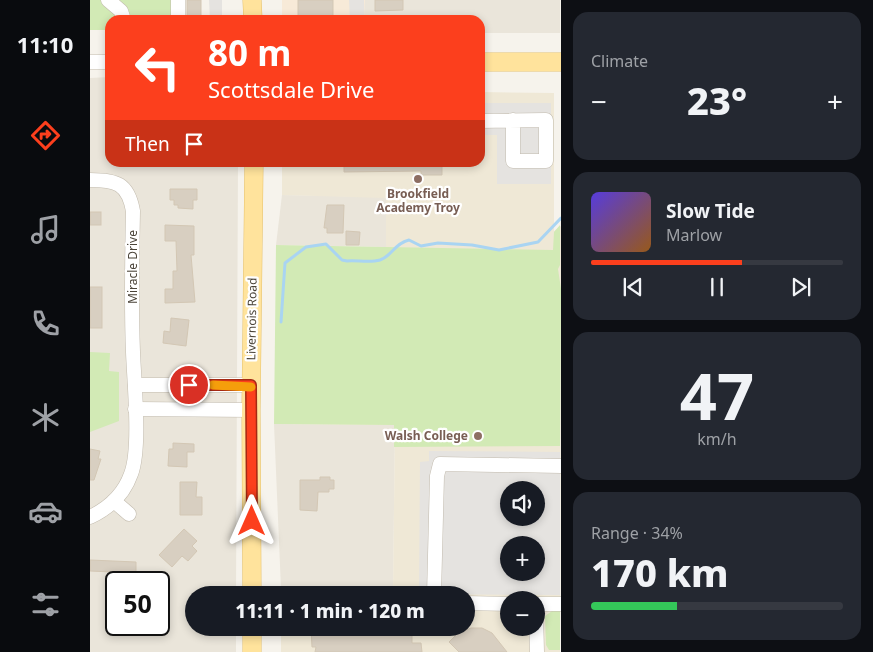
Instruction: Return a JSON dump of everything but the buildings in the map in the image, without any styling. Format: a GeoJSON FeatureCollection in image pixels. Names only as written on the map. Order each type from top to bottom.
{"type":"FeatureCollection","features":[{"type":"Feature","properties":{"kind":"main road"},"geometry":{"type":"LineString","coordinates":[[252,0],[253,15]]}},
{"type":"Feature","properties":{"kind":"main road"},"geometry":{"type":"LineString","coordinates":[[485,62],[560,62]]}},
{"type":"Feature","properties":{"kind":"main road","name":"Livernois Road"},"geometry":{"type":"LineString","coordinates":[[252,586],[251,385],[254,167]]}},
{"type":"Feature","properties":{"kind":"main road"},"geometry":{"type":"LineString","coordinates":[[252,636],[252,652]]}},
{"type":"Feature","properties":{"kind":"street"},"geometry":{"type":"LineString","coordinates":[[108,0],[121,11],[122,15]]}},
{"type":"Feature","properties":{"kind":"street"},"geometry":{"type":"LineString","coordinates":[[178,0],[178,15]]}},
{"type":"Feature","properties":{"kind":"street"},"geometry":{"type":"LineString","coordinates":[[90,62],[105,62]]}},
{"type":"Feature","properties":{"kind":"street"},"geometry":{"type":"LineString","coordinates":[[485,121],[513,120]]}},
{"type":"Feature","properties":{"kind":"street","name":"Miracle Drive"},"geometry":{"type":"LineString","coordinates":[[90,180],[118,183],[124,188],[131,199],[133,210],[132,322],[135,409],[132,472],[127,484],[114,501]]}},
{"type":"Feature","properties":{"kind":"street"},"geometry":{"type":"LineString","coordinates":[[135,385],[251,385]]}},
{"type":"Feature","properties":{"kind":"street"},"geometry":{"type":"LineString","coordinates":[[135,409],[251,410]]}},
{"type":"Feature","properties":{"kind":"street"},"geometry":{"type":"LineString","coordinates":[[434,586],[437,476],[440,464],[560,466]]}},
{"type":"Feature","properties":{"kind":"street"},"geometry":{"type":"LineString","coordinates":[[90,517],[114,501],[129,514]]}},
{"type":"Feature","properties":{"kind":"street"},"geometry":{"type":"LineString","coordinates":[[475,603],[500,604]]}},
{"type":"Feature","properties":{"kind":"street"},"geometry":{"type":"LineString","coordinates":[[545,604],[560,604]]}},
{"type":"Feature","properties":{"kind":"street"},"geometry":{"type":"LineString","coordinates":[[537,636],[537,652]]}},
{"type":"Feature","properties":{"kind":"shaded area"},"geometry":{"type":"Polygon","coordinates":[[[209,0],[222,0],[222,15],[210,15],[209,0]]]}},
{"type":"Feature","properties":{"kind":"shaded area"},"geometry":{"type":"Polygon","coordinates":[[[282,0],[365,0],[365,15],[282,15],[282,0]]]}},
{"type":"Feature","properties":{"kind":"shaded area"},"geometry":{"type":"Polygon","coordinates":[[[349,0],[364,0],[365,15],[350,15],[349,0]]]}},
{"type":"Feature","properties":{"kind":"shaded area"},"geometry":{"type":"Polygon","coordinates":[[[365,0],[560,0],[560,33],[485,33],[485,15],[365,15],[365,0]]]}},
{"type":"Feature","properties":{"kind":"shaded area"},"geometry":{"type":"Polygon","coordinates":[[[105,77],[105,167],[238,167],[236,586],[185,586],[185,636],[236,636],[236,652],[90,652],[90,78],[105,77]]]}},
{"type":"Feature","properties":{"kind":"shaded area","name":"Walsh College"},"geometry":{"type":"Polygon","coordinates":[[[485,92],[554,93],[554,231],[561,226],[560,652],[281,652],[281,636],[475,636],[475,586],[393,586],[395,425],[274,424],[386,247],[386,198],[282,195],[282,167],[485,167],[485,92]]]}},
{"type":"Feature","properties":{"kind":"shaded area"},"geometry":{"type":"Polygon","coordinates":[[[485,103],[551,103],[551,184],[497,184],[497,135],[485,135],[485,103]]]}},
{"type":"Feature","properties":{"kind":"shaded area"},"geometry":{"type":"Polygon","coordinates":[[[282,195],[386,197],[386,247],[276,245],[282,195]]]}},
{"type":"Feature","properties":{"kind":"shaded area"},"geometry":{"type":"Polygon","coordinates":[[[274,424],[395,425],[393,586],[281,586],[274,424]]]}},
{"type":"Feature","properties":{"kind":"shaded area"},"geometry":{"type":"Polygon","coordinates":[[[429,451],[560,452],[560,595],[545,595],[545,591],[500,591],[500,595],[475,594],[475,586],[419,586],[420,462],[429,461],[429,451]]]}},
{"type":"Feature","properties":{"kind":"green space"},"geometry":{"type":"Polygon","coordinates":[[[90,0],[171,0],[171,15],[105,15],[105,30],[90,30],[90,0]]]}},
{"type":"Feature","properties":{"kind":"green space","name":"Walsh College"},"geometry":{"type":"Polygon","coordinates":[[[560,225],[560,265],[558,269],[561,289],[560,446],[394,447],[394,425],[274,424],[276,245],[553,250],[554,232],[560,225]]]}},
{"type":"Feature","properties":{"kind":"green space"},"geometry":{"type":"Polygon","coordinates":[[[90,352],[110,353],[109,371],[119,372],[119,421],[90,432],[90,352]]]}},
{"type":"Feature","properties":{"kind":"green space"},"geometry":{"type":"Polygon","coordinates":[[[552,611],[560,611],[560,650],[549,650],[546,645],[545,616],[552,611]]]}},
{"type":"Feature","properties":{"kind":"waterway"},"geometry":{"type":"LineString","coordinates":[[281,322],[285,263],[306,247],[326,244],[342,260],[347,261],[380,260],[388,256],[400,244],[409,240],[421,246],[438,243],[472,245],[499,250],[538,242],[561,218]]}},
{"type":"Feature","properties":{"kind":"slow traffic"},"geometry":{"type":"LineString","coordinates":[[213,385],[251,385],[251,387]]}},
{"type":"Feature","properties":{"kind":"place","name":"Brookfield Academy Troy"},"geometry":{"type":"Point","coordinates":[418,179]}},
{"type":"Feature","properties":{"kind":"place","name":"Walsh College"},"geometry":{"type":"Point","coordinates":[478,436]}},
{"type":"Feature","properties":{"kind":"route"},"geometry":{"type":"LineString","coordinates":[[189,385],[251,385],[252,521]]}}]}
